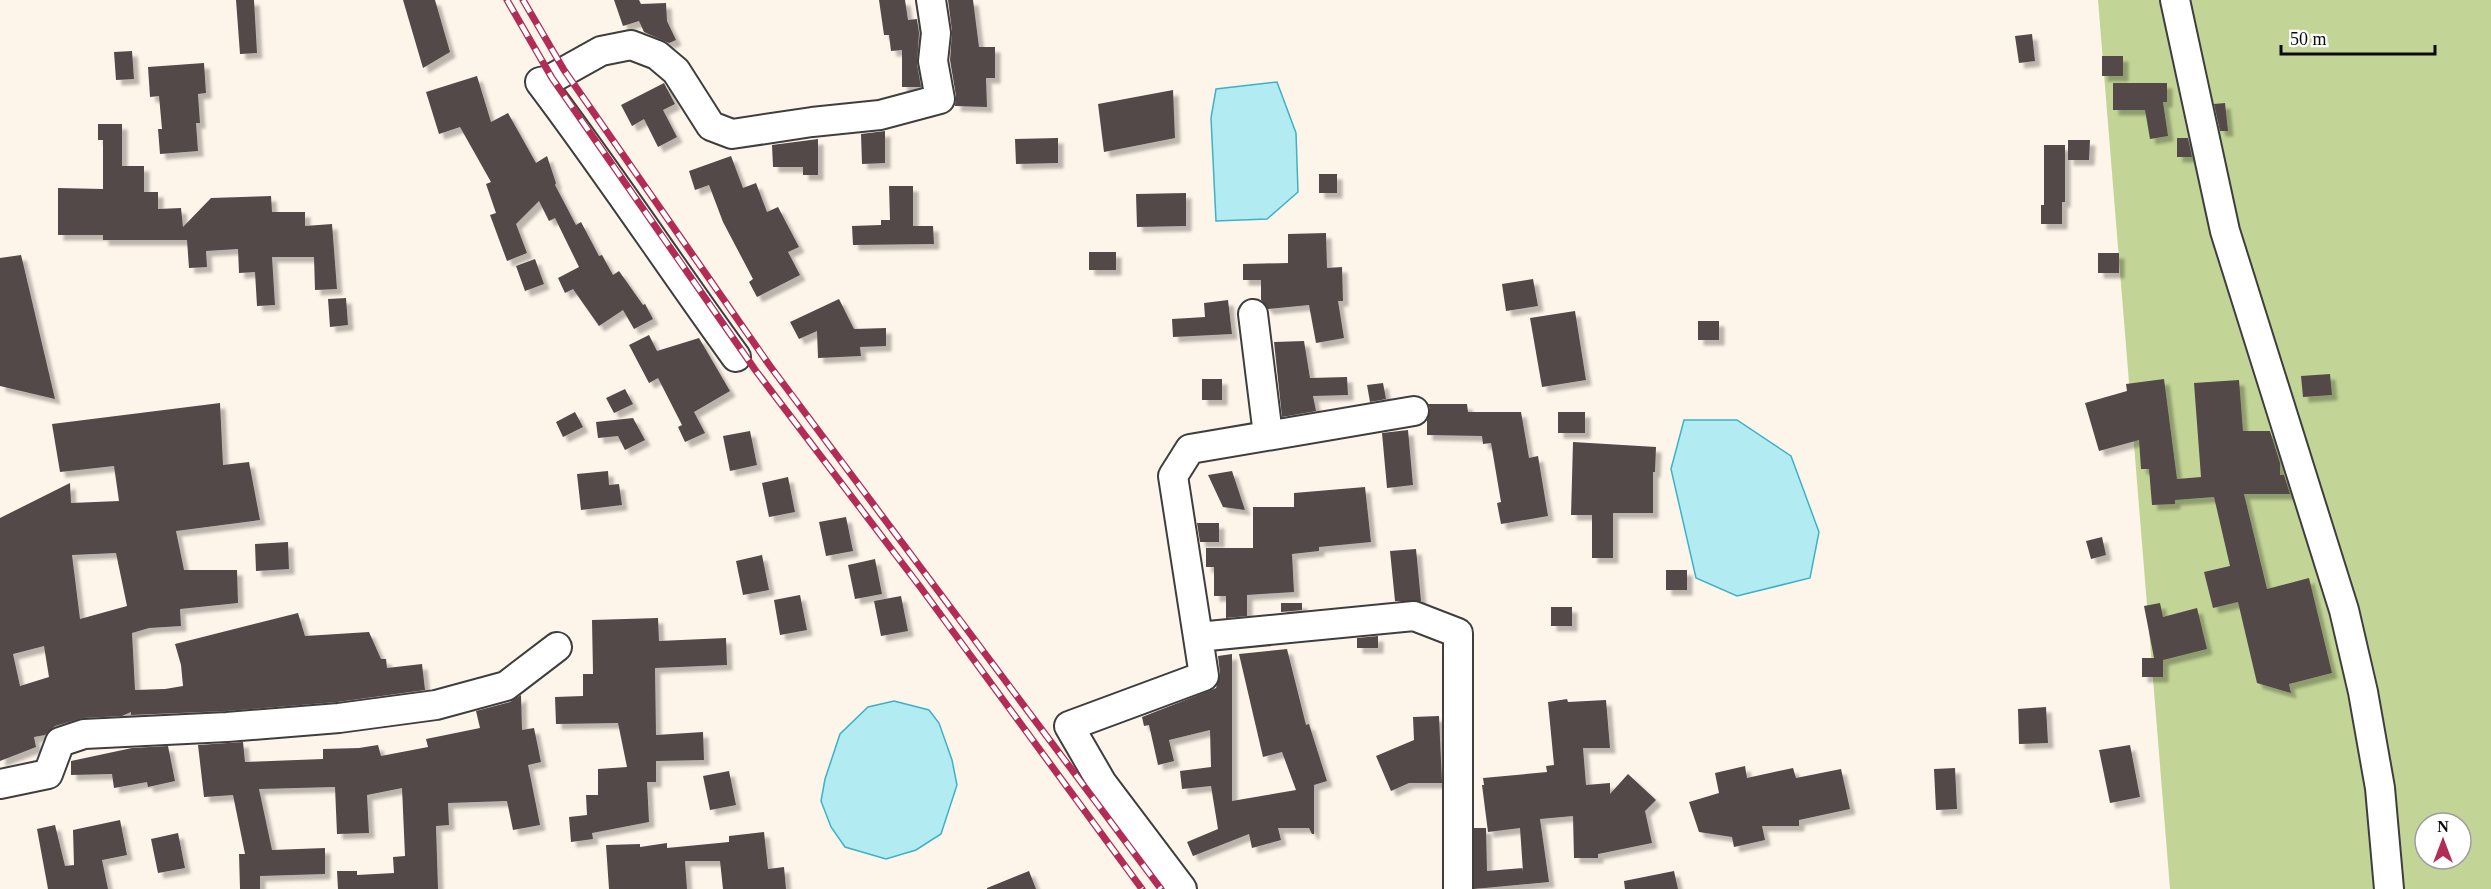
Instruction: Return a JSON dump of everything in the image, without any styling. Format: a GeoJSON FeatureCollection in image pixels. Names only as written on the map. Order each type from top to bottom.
{"type":"FeatureCollection","features":[{"type":"Feature","properties":{"kind":"street"},"geometry":{"type":"LineString","coordinates":[[736,357],[604,167],[540,82],[549,80],[601,51],[631,45],[657,55],[676,71],[711,126],[732,134],[812,122],[880,116],[940,99],[933,61],[936,33],[931,0]]}},
{"type":"Feature","properties":{"kind":"street"},"geometry":{"type":"LineString","coordinates":[[2175,0],[2225,231],[2344,610],[2363,692],[2380,788],[2389,889]]}},
{"type":"Feature","properties":{"kind":"street"},"geometry":{"type":"LineString","coordinates":[[1253,314],[1268,435]]}},
{"type":"Feature","properties":{"kind":"street"},"geometry":{"type":"LineString","coordinates":[[1182,889],[1102,783],[1069,726],[1204,676],[1173,476],[1190,449],[1414,411]]}},
{"type":"Feature","properties":{"kind":"street"},"geometry":{"type":"LineString","coordinates":[[1198,637],[1414,616],[1458,633],[1458,889]]}},
{"type":"Feature","properties":{"kind":"street"},"geometry":{"type":"LineString","coordinates":[[0,784],[48,774],[60,742],[84,734],[339,718],[436,705],[506,686],[557,647]]}},
{"type":"Feature","properties":{"kind":"green space"},"geometry":{"type":"Polygon","coordinates":[[[2098,0],[2491,0],[2491,889],[2170,889],[2098,0]]]}},
{"type":"Feature","properties":{"kind":"water"},"geometry":{"type":"Polygon","coordinates":[[[1277,82],[1296,133],[1298,192],[1267,219],[1216,221],[1211,118],[1216,89],[1277,82]]]}},
{"type":"Feature","properties":{"kind":"water"},"geometry":{"type":"Polygon","coordinates":[[[1684,420],[1737,420],[1791,456],[1819,532],[1810,578],[1737,596],[1696,578],[1671,469],[1684,420]]]}},
{"type":"Feature","properties":{"kind":"water"},"geometry":{"type":"Polygon","coordinates":[[[894,701],[929,710],[939,723],[952,760],[957,785],[941,834],[916,850],[886,859],[845,847],[831,827],[821,801],[825,779],[840,734],[868,707],[894,701]]]}},
{"type":"Feature","properties":{"kind":"building"},"geometry":{"type":"Polygon","coordinates":[[[236,0],[254,0],[257,53],[240,54],[236,0]]]}},
{"type":"Feature","properties":{"kind":"building"},"geometry":{"type":"Polygon","coordinates":[[[403,0],[435,0],[450,52],[423,68],[403,0]]]}},
{"type":"Feature","properties":{"kind":"building"},"geometry":{"type":"Polygon","coordinates":[[[614,0],[639,0],[641,4],[666,3],[667,21],[676,40],[669,43],[644,32],[639,21],[623,26],[614,0]]]}},
{"type":"Feature","properties":{"kind":"building"},"geometry":{"type":"Polygon","coordinates":[[[879,0],[905,0],[908,20],[917,19],[919,33],[917,64],[921,87],[902,87],[902,50],[891,51],[889,35],[884,35],[879,0]]]}},
{"type":"Feature","properties":{"kind":"building"},"geometry":{"type":"Polygon","coordinates":[[[948,0],[973,0],[979,47],[995,47],[995,78],[986,78],[987,107],[955,106],[956,96],[950,60],[952,31],[948,0]]]}},
{"type":"Feature","properties":{"kind":"building"},"geometry":{"type":"Polygon","coordinates":[[[2032,34],[2035,61],[2019,63],[2015,36],[2032,34]]]}},
{"type":"Feature","properties":{"kind":"building"},"geometry":{"type":"Polygon","coordinates":[[[132,51],[134,79],[116,80],[114,52],[132,51]]]}},
{"type":"Feature","properties":{"kind":"building"},"geometry":{"type":"Polygon","coordinates":[[[2102,56],[2123,56],[2123,76],[2102,76],[2102,56]]]}},
{"type":"Feature","properties":{"kind":"building"},"geometry":{"type":"Polygon","coordinates":[[[204,63],[206,93],[198,94],[200,123],[196,123],[198,151],[160,154],[158,129],[162,129],[159,96],[150,97],[148,67],[204,63]]]}},
{"type":"Feature","properties":{"kind":"building"},"geometry":{"type":"Polygon","coordinates":[[[477,76],[491,122],[508,113],[536,163],[547,156],[555,185],[576,225],[581,222],[599,256],[602,255],[613,275],[619,271],[643,305],[645,304],[653,319],[634,329],[623,310],[599,326],[573,289],[565,293],[558,278],[579,267],[555,218],[549,221],[539,201],[516,224],[527,253],[507,261],[490,215],[496,213],[486,184],[491,182],[460,127],[439,134],[426,92],[477,76]]]}},
{"type":"Feature","properties":{"kind":"building"},"geometry":{"type":"Polygon","coordinates":[[[664,83],[675,104],[663,110],[677,137],[658,147],[644,119],[632,126],[621,105],[664,83]]]}},
{"type":"Feature","properties":{"kind":"building"},"geometry":{"type":"Polygon","coordinates":[[[2113,83],[2167,83],[2167,102],[2163,102],[2168,136],[2150,139],[2145,110],[2113,110],[2113,83]]]}},
{"type":"Feature","properties":{"kind":"building"},"geometry":{"type":"Polygon","coordinates":[[[1173,90],[1175,138],[1104,152],[1098,104],[1173,90]]]}},
{"type":"Feature","properties":{"kind":"building"},"geometry":{"type":"Polygon","coordinates":[[[2225,103],[2228,131],[2220,131],[2214,104],[2225,103]]]}},
{"type":"Feature","properties":{"kind":"building"},"geometry":{"type":"Polygon","coordinates":[[[98,124],[122,124],[122,166],[144,166],[144,192],[158,192],[158,209],[181,208],[183,227],[211,198],[271,196],[272,212],[305,212],[305,226],[332,224],[337,289],[315,290],[314,257],[272,257],[275,305],[257,306],[255,272],[239,273],[238,249],[206,251],[207,267],[189,268],[187,240],[103,240],[103,235],[58,235],[58,188],[103,189],[103,140],[98,140],[98,124]]]}},
{"type":"Feature","properties":{"kind":"building"},"geometry":{"type":"Polygon","coordinates":[[[885,131],[885,163],[862,164],[861,134],[885,131]]]}},
{"type":"Feature","properties":{"kind":"building"},"geometry":{"type":"Polygon","coordinates":[[[1058,138],[1058,163],[1016,164],[1015,139],[1058,138]]]}},
{"type":"Feature","properties":{"kind":"building"},"geometry":{"type":"Polygon","coordinates":[[[2177,138],[2188,138],[2192,157],[2177,157],[2177,138]]]}},
{"type":"Feature","properties":{"kind":"building"},"geometry":{"type":"Polygon","coordinates":[[[818,139],[818,175],[803,175],[803,167],[773,167],[772,145],[818,139]]]}},
{"type":"Feature","properties":{"kind":"building"},"geometry":{"type":"Polygon","coordinates":[[[2068,140],[2090,140],[2089,160],[2068,160],[2068,140]]]}},
{"type":"Feature","properties":{"kind":"building"},"geometry":{"type":"Polygon","coordinates":[[[2044,145],[2065,145],[2065,202],[2062,202],[2062,224],[2041,224],[2041,205],[2044,205],[2044,145]]]}},
{"type":"Feature","properties":{"kind":"building"},"geometry":{"type":"Polygon","coordinates":[[[731,156],[743,188],[756,183],[767,212],[778,207],[799,247],[788,252],[800,275],[757,297],[749,282],[753,279],[723,222],[709,185],[695,190],[689,171],[731,156]]]}},
{"type":"Feature","properties":{"kind":"building"},"geometry":{"type":"Polygon","coordinates":[[[1319,174],[1337,174],[1337,193],[1319,193],[1319,174]]]}},
{"type":"Feature","properties":{"kind":"building"},"geometry":{"type":"Polygon","coordinates":[[[889,186],[913,186],[913,226],[933,226],[934,244],[853,245],[852,226],[881,225],[881,220],[890,220],[889,186]]]}},
{"type":"Feature","properties":{"kind":"building"},"geometry":{"type":"Polygon","coordinates":[[[1186,193],[1186,226],[1137,227],[1136,194],[1186,193]]]}},
{"type":"Feature","properties":{"kind":"building"},"geometry":{"type":"Polygon","coordinates":[[[1326,233],[1327,268],[1342,267],[1343,301],[1338,301],[1344,338],[1316,343],[1309,305],[1268,309],[1261,300],[1261,280],[1243,280],[1243,264],[1288,263],[1288,234],[1326,233]]]}},
{"type":"Feature","properties":{"kind":"building"},"geometry":{"type":"Polygon","coordinates":[[[1089,252],[1116,252],[1116,270],[1089,270],[1089,252]]]}},
{"type":"Feature","properties":{"kind":"building"},"geometry":{"type":"Polygon","coordinates":[[[2098,253],[2119,253],[2119,273],[2098,273],[2098,253]]]}},
{"type":"Feature","properties":{"kind":"building"},"geometry":{"type":"Polygon","coordinates":[[[21,255],[55,399],[0,386],[0,258],[21,255]]]}},
{"type":"Feature","properties":{"kind":"building"},"geometry":{"type":"Polygon","coordinates":[[[535,259],[544,284],[525,291],[516,266],[535,259]]]}},
{"type":"Feature","properties":{"kind":"building"},"geometry":{"type":"Polygon","coordinates":[[[1533,279],[1538,306],[1506,311],[1502,284],[1533,279]]]}},
{"type":"Feature","properties":{"kind":"building"},"geometry":{"type":"Polygon","coordinates":[[[346,298],[348,325],[330,327],[328,299],[346,298]]]}},
{"type":"Feature","properties":{"kind":"building"},"geometry":{"type":"Polygon","coordinates":[[[839,299],[854,329],[886,328],[886,346],[860,347],[861,356],[818,358],[817,331],[799,339],[790,322],[839,299]]]}},
{"type":"Feature","properties":{"kind":"building"},"geometry":{"type":"Polygon","coordinates":[[[1228,300],[1232,334],[1173,337],[1172,319],[1205,317],[1204,303],[1228,300]]]}},
{"type":"Feature","properties":{"kind":"building"},"geometry":{"type":"Polygon","coordinates":[[[1575,311],[1586,380],[1542,387],[1530,318],[1575,311]]]}},
{"type":"Feature","properties":{"kind":"building"},"geometry":{"type":"Polygon","coordinates":[[[1698,321],[1719,321],[1719,340],[1698,340],[1698,321]]]}},
{"type":"Feature","properties":{"kind":"building"},"geometry":{"type":"Polygon","coordinates":[[[649,335],[657,351],[699,338],[730,391],[694,412],[705,433],[685,442],[678,427],[682,425],[658,378],[649,383],[629,345],[649,335]]]}},
{"type":"Feature","properties":{"kind":"building"},"geometry":{"type":"Polygon","coordinates":[[[1304,341],[1310,378],[1347,377],[1348,395],[1313,396],[1316,411],[1282,417],[1274,342],[1304,341]]]}},
{"type":"Feature","properties":{"kind":"building"},"geometry":{"type":"Polygon","coordinates":[[[2330,374],[2332,395],[2303,397],[2301,376],[2330,374]]]}},
{"type":"Feature","properties":{"kind":"building"},"geometry":{"type":"Polygon","coordinates":[[[1202,379],[1222,379],[1222,400],[1202,400],[1202,379]]]}},
{"type":"Feature","properties":{"kind":"building"},"geometry":{"type":"Polygon","coordinates":[[[2164,379],[2177,479],[2201,477],[2194,383],[2239,380],[2243,431],[2270,431],[2280,463],[2280,475],[2284,475],[2290,494],[2244,494],[2267,589],[2309,578],[2332,673],[2289,684],[2291,693],[2257,683],[2238,602],[2213,608],[2204,572],[2230,566],[2214,497],[2175,500],[2175,504],[2152,505],[2149,469],[2141,469],[2139,440],[2099,451],[2085,403],[2127,391],[2126,384],[2164,379]]]}},
{"type":"Feature","properties":{"kind":"building"},"geometry":{"type":"Polygon","coordinates":[[[1383,383],[1386,399],[1370,402],[1367,385],[1383,383]]]}},
{"type":"Feature","properties":{"kind":"building"},"geometry":{"type":"Polygon","coordinates":[[[625,389],[633,404],[614,413],[606,398],[625,389]]]}},
{"type":"Feature","properties":{"kind":"building"},"geometry":{"type":"Polygon","coordinates":[[[220,403],[223,465],[249,462],[260,520],[176,531],[184,570],[237,570],[238,603],[180,609],[181,626],[149,628],[132,633],[135,690],[183,686],[181,665],[175,644],[298,613],[305,636],[369,632],[381,659],[386,659],[387,668],[422,664],[425,690],[337,702],[226,711],[131,715],[131,712],[122,716],[83,718],[55,726],[45,735],[34,737],[36,747],[0,761],[0,518],[70,483],[71,503],[119,501],[114,466],[60,472],[52,424],[220,403]],[[116,553],[72,555],[80,619],[127,606],[116,553]],[[44,646],[13,654],[20,686],[49,677],[44,646]]]}},
{"type":"Feature","properties":{"kind":"building"},"geometry":{"type":"Polygon","coordinates":[[[1428,404],[1467,404],[1468,412],[1521,412],[1529,458],[1538,456],[1548,516],[1501,524],[1497,503],[1501,502],[1491,443],[1483,444],[1482,436],[1427,435],[1430,409],[1428,404]]]}},
{"type":"Feature","properties":{"kind":"building"},"geometry":{"type":"Polygon","coordinates":[[[575,412],[583,427],[563,437],[556,422],[575,412]]]}},
{"type":"Feature","properties":{"kind":"building"},"geometry":{"type":"Polygon","coordinates":[[[1558,412],[1585,412],[1585,433],[1558,433],[1558,412]]]}},
{"type":"Feature","properties":{"kind":"building"},"geometry":{"type":"Polygon","coordinates":[[[633,418],[645,440],[625,450],[618,436],[598,438],[596,422],[633,418]]]}},
{"type":"Feature","properties":{"kind":"building"},"geometry":{"type":"Polygon","coordinates":[[[1408,430],[1413,485],[1387,488],[1382,433],[1408,430]]]}},
{"type":"Feature","properties":{"kind":"building"},"geometry":{"type":"Polygon","coordinates":[[[750,431],[757,465],[730,471],[723,436],[750,431]]]}},
{"type":"Feature","properties":{"kind":"building"},"geometry":{"type":"Polygon","coordinates":[[[1573,442],[1656,447],[1655,472],[1653,472],[1653,513],[1613,513],[1613,558],[1592,558],[1592,515],[1571,515],[1573,442]]]}},
{"type":"Feature","properties":{"kind":"building"},"geometry":{"type":"Polygon","coordinates":[[[608,471],[609,485],[619,484],[622,505],[581,510],[577,474],[608,471]]]}},
{"type":"Feature","properties":{"kind":"building"},"geometry":{"type":"Polygon","coordinates":[[[1232,471],[1245,510],[1223,507],[1208,475],[1232,471]]]}},
{"type":"Feature","properties":{"kind":"building"},"geometry":{"type":"Polygon","coordinates":[[[788,477],[795,512],[769,517],[762,483],[788,477]]]}},
{"type":"Feature","properties":{"kind":"building"},"geometry":{"type":"Polygon","coordinates":[[[1365,487],[1371,542],[1319,547],[1319,551],[1292,554],[1294,592],[1247,595],[1247,616],[1226,618],[1226,596],[1214,596],[1214,567],[1206,567],[1206,548],[1253,548],[1253,507],[1294,507],[1294,493],[1365,487]]]}},
{"type":"Feature","properties":{"kind":"building"},"geometry":{"type":"Polygon","coordinates":[[[846,517],[853,551],[826,556],[819,522],[846,517]]]}},
{"type":"Feature","properties":{"kind":"building"},"geometry":{"type":"Polygon","coordinates":[[[1197,523],[1219,523],[1219,542],[1200,542],[1197,523]]]}},
{"type":"Feature","properties":{"kind":"building"},"geometry":{"type":"Polygon","coordinates":[[[2102,537],[2106,555],[2091,559],[2086,541],[2102,537]]]}},
{"type":"Feature","properties":{"kind":"building"},"geometry":{"type":"Polygon","coordinates":[[[288,542],[289,569],[256,571],[255,544],[288,542]]]}},
{"type":"Feature","properties":{"kind":"building"},"geometry":{"type":"Polygon","coordinates":[[[1416,549],[1421,601],[1395,601],[1390,551],[1416,549]]]}},
{"type":"Feature","properties":{"kind":"building"},"geometry":{"type":"Polygon","coordinates":[[[762,555],[769,590],[743,595],[736,561],[762,555]]]}},
{"type":"Feature","properties":{"kind":"building"},"geometry":{"type":"Polygon","coordinates":[[[875,559],[882,594],[855,599],[848,565],[875,559]]]}},
{"type":"Feature","properties":{"kind":"building"},"geometry":{"type":"Polygon","coordinates":[[[1666,570],[1687,570],[1687,590],[1666,590],[1666,570]]]}},
{"type":"Feature","properties":{"kind":"building"},"geometry":{"type":"Polygon","coordinates":[[[800,595],[807,630],[780,635],[774,600],[800,595]]]}},
{"type":"Feature","properties":{"kind":"building"},"geometry":{"type":"Polygon","coordinates":[[[901,596],[908,631],[881,636],[874,601],[901,596]]]}},
{"type":"Feature","properties":{"kind":"building"},"geometry":{"type":"Polygon","coordinates":[[[1281,603],[1302,603],[1302,610],[1281,612],[1281,603]]]}},
{"type":"Feature","properties":{"kind":"building"},"geometry":{"type":"Polygon","coordinates":[[[2160,603],[2163,617],[2197,608],[2207,649],[2163,660],[2163,677],[2142,677],[2142,658],[2154,658],[2144,606],[2160,603]]]}},
{"type":"Feature","properties":{"kind":"building"},"geometry":{"type":"Polygon","coordinates":[[[1551,607],[1572,607],[1572,626],[1551,626],[1551,607]]]}},
{"type":"Feature","properties":{"kind":"building"},"geometry":{"type":"Polygon","coordinates":[[[658,618],[659,641],[726,638],[727,665],[655,668],[656,735],[703,732],[704,760],[656,761],[656,782],[647,782],[649,822],[592,833],[593,839],[571,842],[569,817],[587,815],[586,795],[598,795],[598,769],[627,767],[618,723],[556,724],[555,697],[583,696],[583,674],[593,674],[592,620],[658,618]]]}},
{"type":"Feature","properties":{"kind":"building"},"geometry":{"type":"Polygon","coordinates":[[[1378,636],[1378,648],[1357,648],[1357,638],[1378,636]]]}},
{"type":"Feature","properties":{"kind":"building"},"geometry":{"type":"Polygon","coordinates":[[[1287,649],[1306,725],[1309,724],[1327,781],[1314,785],[1314,834],[1309,828],[1278,828],[1281,840],[1252,848],[1249,834],[1193,856],[1187,842],[1218,829],[1211,786],[1182,789],[1180,771],[1211,767],[1210,730],[1169,740],[1174,761],[1158,765],[1149,725],[1144,726],[1142,717],[1216,688],[1220,674],[1218,656],[1232,654],[1232,801],[1296,790],[1282,752],[1263,757],[1239,654],[1287,649]]]}},
{"type":"Feature","properties":{"kind":"building"},"geometry":{"type":"Polygon","coordinates":[[[521,695],[522,730],[534,728],[541,762],[528,765],[540,825],[513,830],[507,801],[448,803],[449,825],[436,826],[438,889],[338,889],[337,871],[357,871],[357,875],[394,873],[393,857],[405,856],[402,788],[367,795],[369,833],[337,834],[335,787],[259,789],[272,850],[325,848],[325,874],[260,876],[260,889],[240,889],[239,854],[245,854],[233,795],[204,797],[198,745],[243,742],[245,762],[323,759],[323,749],[378,745],[381,756],[428,747],[426,739],[480,728],[476,711],[510,702],[521,695]]]}},
{"type":"Feature","properties":{"kind":"building"},"geometry":{"type":"Polygon","coordinates":[[[1567,699],[1568,702],[1606,700],[1610,748],[1583,748],[1586,785],[1610,783],[1610,794],[1628,774],[1656,800],[1645,811],[1652,843],[1598,854],[1598,858],[1574,858],[1573,816],[1540,819],[1549,882],[1474,889],[1474,828],[1486,828],[1487,871],[1523,868],[1520,828],[1488,832],[1483,778],[1547,772],[1546,766],[1554,765],[1548,702],[1567,699]]]}},
{"type":"Feature","properties":{"kind":"building"},"geometry":{"type":"Polygon","coordinates":[[[2046,707],[2048,743],[2019,744],[2018,709],[2046,707]]]}},
{"type":"Feature","properties":{"kind":"building"},"geometry":{"type":"Polygon","coordinates":[[[1439,716],[1442,783],[1409,783],[1391,791],[1376,756],[1414,740],[1413,717],[1439,716]]]}},
{"type":"Feature","properties":{"kind":"building"},"geometry":{"type":"Polygon","coordinates":[[[2130,745],[2140,797],[2110,803],[2099,750],[2130,745]]]}},
{"type":"Feature","properties":{"kind":"building"},"geometry":{"type":"Polygon","coordinates":[[[168,746],[175,781],[148,787],[147,782],[114,788],[112,774],[71,775],[71,761],[132,748],[168,746]]]}},
{"type":"Feature","properties":{"kind":"building"},"geometry":{"type":"Polygon","coordinates":[[[1745,766],[1747,778],[1793,768],[1796,778],[1841,769],[1850,809],[1799,820],[1799,826],[1762,826],[1765,840],[1734,847],[1732,837],[1699,832],[1689,802],[1719,793],[1715,773],[1745,766]]]}},
{"type":"Feature","properties":{"kind":"building"},"geometry":{"type":"Polygon","coordinates":[[[1955,768],[1957,809],[1936,810],[1934,769],[1955,768]]]}},
{"type":"Feature","properties":{"kind":"building"},"geometry":{"type":"Polygon","coordinates":[[[729,771],[736,805],[710,810],[703,776],[729,771]]]}},
{"type":"Feature","properties":{"kind":"building"},"geometry":{"type":"Polygon","coordinates":[[[120,820],[127,855],[102,860],[108,889],[48,889],[37,829],[55,825],[65,866],[74,865],[73,830],[120,820]]]}},
{"type":"Feature","properties":{"kind":"building"},"geometry":{"type":"Polygon","coordinates":[[[764,832],[768,869],[784,867],[786,889],[723,889],[720,861],[685,861],[687,889],[609,889],[606,845],[640,844],[640,847],[667,843],[667,848],[729,842],[729,836],[764,832]]]}},
{"type":"Feature","properties":{"kind":"building"},"geometry":{"type":"Polygon","coordinates":[[[178,833],[185,868],[158,873],[151,839],[178,833]]]}},
{"type":"Feature","properties":{"kind":"building"},"geometry":{"type":"Polygon","coordinates":[[[1029,871],[1036,889],[987,889],[987,888],[1029,871]]]}},
{"type":"Feature","properties":{"kind":"building"},"geometry":{"type":"Polygon","coordinates":[[[1674,871],[1678,889],[1625,889],[1624,881],[1674,871]]]}},
{"type":"Feature","properties":{"kind":"railway"},"geometry":{"type":"LineString","coordinates":[[507,0],[552,78],[756,371],[921,588],[1142,889]]}},
{"type":"Feature","properties":{"kind":"railway"},"geometry":{"type":"LineString","coordinates":[[523,0],[564,70],[770,366],[1161,889]]}}]}
